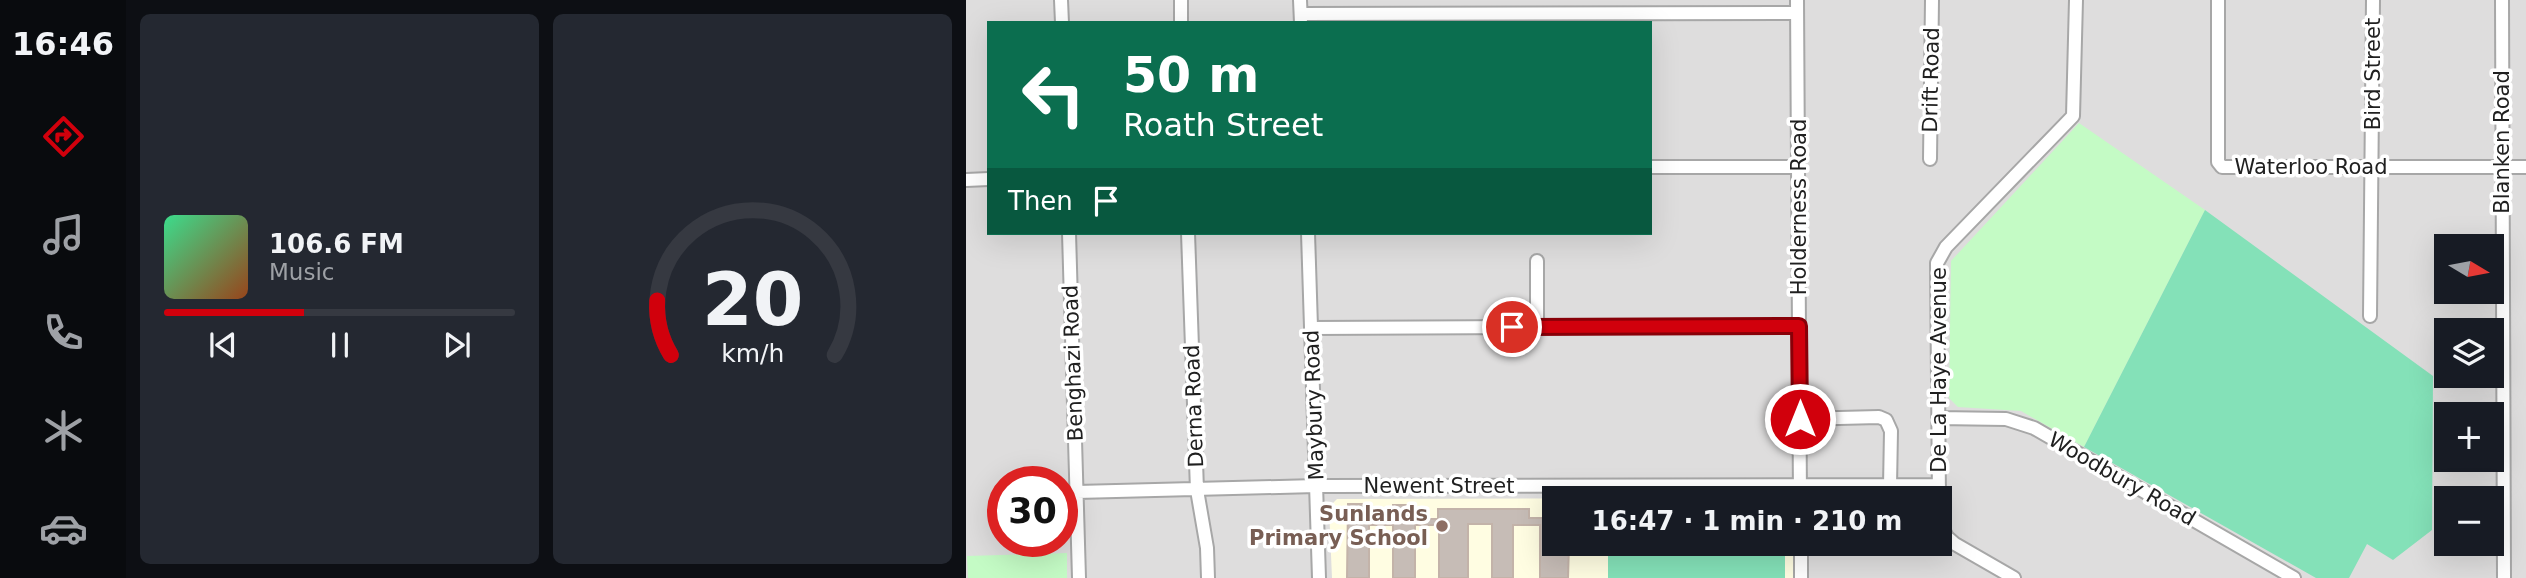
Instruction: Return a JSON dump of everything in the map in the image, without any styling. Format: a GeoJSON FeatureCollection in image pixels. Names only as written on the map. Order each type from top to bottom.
{"type":"FeatureCollection","features":[{"type":"Feature","properties":{"kind":"street"},"geometry":{"type":"LineString","coordinates":[[1061,0],[1062,21]]}},
{"type":"Feature","properties":{"kind":"street"},"geometry":{"type":"LineString","coordinates":[[1181,0],[1181,21]]}},
{"type":"Feature","properties":{"kind":"street"},"geometry":{"type":"LineString","coordinates":[[1300,0],[1301,18],[1797,7]]}},
{"type":"Feature","properties":{"kind":"street","name":"Drift Road"},"geometry":{"type":"LineString","coordinates":[[1930,159],[1932,0]]}},
{"type":"Feature","properties":{"kind":"street","name":"De La Haye Avenue"},"geometry":{"type":"LineString","coordinates":[[1939,485],[1939,258],[1946,247],[2073,116],[2076,0]]}},
{"type":"Feature","properties":{"kind":"street","name":"Waterloo Road"},"geometry":{"type":"LineString","coordinates":[[2218,0],[2220,166],[2526,167]]}},
{"type":"Feature","properties":{"kind":"street","name":"Bird Street"},"geometry":{"type":"LineString","coordinates":[[2370,316],[2373,0]]}},
{"type":"Feature","properties":{"kind":"street","name":"Blanken Road"},"geometry":{"type":"LineString","coordinates":[[2502,0],[2504,578]]}},
{"type":"Feature","properties":{"kind":"street","name":"Holderness Road"},"geometry":{"type":"LineString","coordinates":[[1797,7],[1800,486]]}},
{"type":"Feature","properties":{"kind":"street"},"geometry":{"type":"LineString","coordinates":[[1652,167],[1799,167]]}},
{"type":"Feature","properties":{"kind":"street"},"geometry":{"type":"LineString","coordinates":[[966,180],[987,179]]}},
{"type":"Feature","properties":{"kind":"street","name":"Benghazi Road"},"geometry":{"type":"LineString","coordinates":[[1069,235],[1076,466]]}},
{"type":"Feature","properties":{"kind":"street","name":"Derna Road"},"geometry":{"type":"LineString","coordinates":[[1188,235],[1197,490],[1207,548],[1208,578]]}},
{"type":"Feature","properties":{"kind":"street","name":"Maybury Road"},"geometry":{"type":"LineString","coordinates":[[1308,235],[1320,578]]}},
{"type":"Feature","properties":{"kind":"street"},"geometry":{"type":"LineString","coordinates":[[1537,261],[1537,327]]}},
{"type":"Feature","properties":{"kind":"street"},"geometry":{"type":"LineString","coordinates":[[1311,328],[1799,326]]}},
{"type":"Feature","properties":{"kind":"street"},"geometry":{"type":"LineString","coordinates":[[1800,419],[1879,417],[1886,420],[1891,431],[1890,486]]}},
{"type":"Feature","properties":{"kind":"street","name":"Woodbury Road"},"geometry":{"type":"LineString","coordinates":[[1938,418],[2006,419],[2024,424],[2294,578]]}},
{"type":"Feature","properties":{"kind":"street","name":"Newent Street"},"geometry":{"type":"LineString","coordinates":[[1890,486],[1939,485]]}},
{"type":"Feature","properties":{"kind":"street","name":"Newent Street"},"geometry":{"type":"LineString","coordinates":[[1078,492],[1316,486],[1542,489]]}},
{"type":"Feature","properties":{"kind":"street","name":"Benghazi Road"},"geometry":{"type":"LineString","coordinates":[[1078,535],[1079,578]]}},
{"type":"Feature","properties":{"kind":"street"},"geometry":{"type":"LineString","coordinates":[[1952,541],[2014,578]]}},
{"type":"Feature","properties":{"kind":"street"},"geometry":{"type":"LineString","coordinates":[[1801,556],[1801,578]]}},
{"type":"Feature","properties":{"kind":"shaded area"},"geometry":{"type":"Polygon","coordinates":[[[966,0],[2526,0],[2526,578],[966,578],[966,0]]]}},
{"type":"Feature","properties":{"kind":"shaded area","name":"Sunlands Primary School"},"geometry":{"type":"Polygon","coordinates":[[[1337,499],[1542,499],[1542,556],[1793,556],[1793,578],[1332,578],[1329,507],[1337,499]]]}},
{"type":"Feature","properties":{"kind":"green space"},"geometry":{"type":"Polygon","coordinates":[[[2079,123],[2205,210],[2084,447],[2021,411],[1958,407],[1949,398],[1951,261],[2079,123]]]}},
{"type":"Feature","properties":{"kind":"green space"},"geometry":{"type":"Polygon","coordinates":[[[2205,210],[2433,376],[2432,530],[2393,560],[2367,544],[2349,578],[2316,578],[2084,447],[2205,210]]]}},
{"type":"Feature","properties":{"kind":"green space"},"geometry":{"type":"Polygon","coordinates":[[[967,556],[1067,557],[1067,578],[968,578],[967,556]]]}},
{"type":"Feature","properties":{"kind":"green space"},"geometry":{"type":"Polygon","coordinates":[[[1608,556],[1785,556],[1785,578],[1608,578],[1608,556]]]}},
{"type":"Feature","properties":{"kind":"building"},"geometry":{"type":"Polygon","coordinates":[[[1348,504],[1370,504],[1370,519],[1393,519],[1393,505],[1415,505],[1416,519],[1438,519],[1438,509],[1529,509],[1529,518],[1542,518],[1542,556],[1569,556],[1568,578],[1540,578],[1540,525],[1513,525],[1513,578],[1492,578],[1492,524],[1468,524],[1468,578],[1439,578],[1439,525],[1415,525],[1415,578],[1393,578],[1393,525],[1369,525],[1369,578],[1347,578],[1348,504]]]}},
{"type":"Feature","properties":{"kind":"place","name":"Sunlands Primary School"},"geometry":{"type":"Point","coordinates":[1442,526]}},
{"type":"Feature","properties":{"kind":"route"},"geometry":{"type":"LineString","coordinates":[[1512,327],[1799,326],[1800,419]]}}]}
